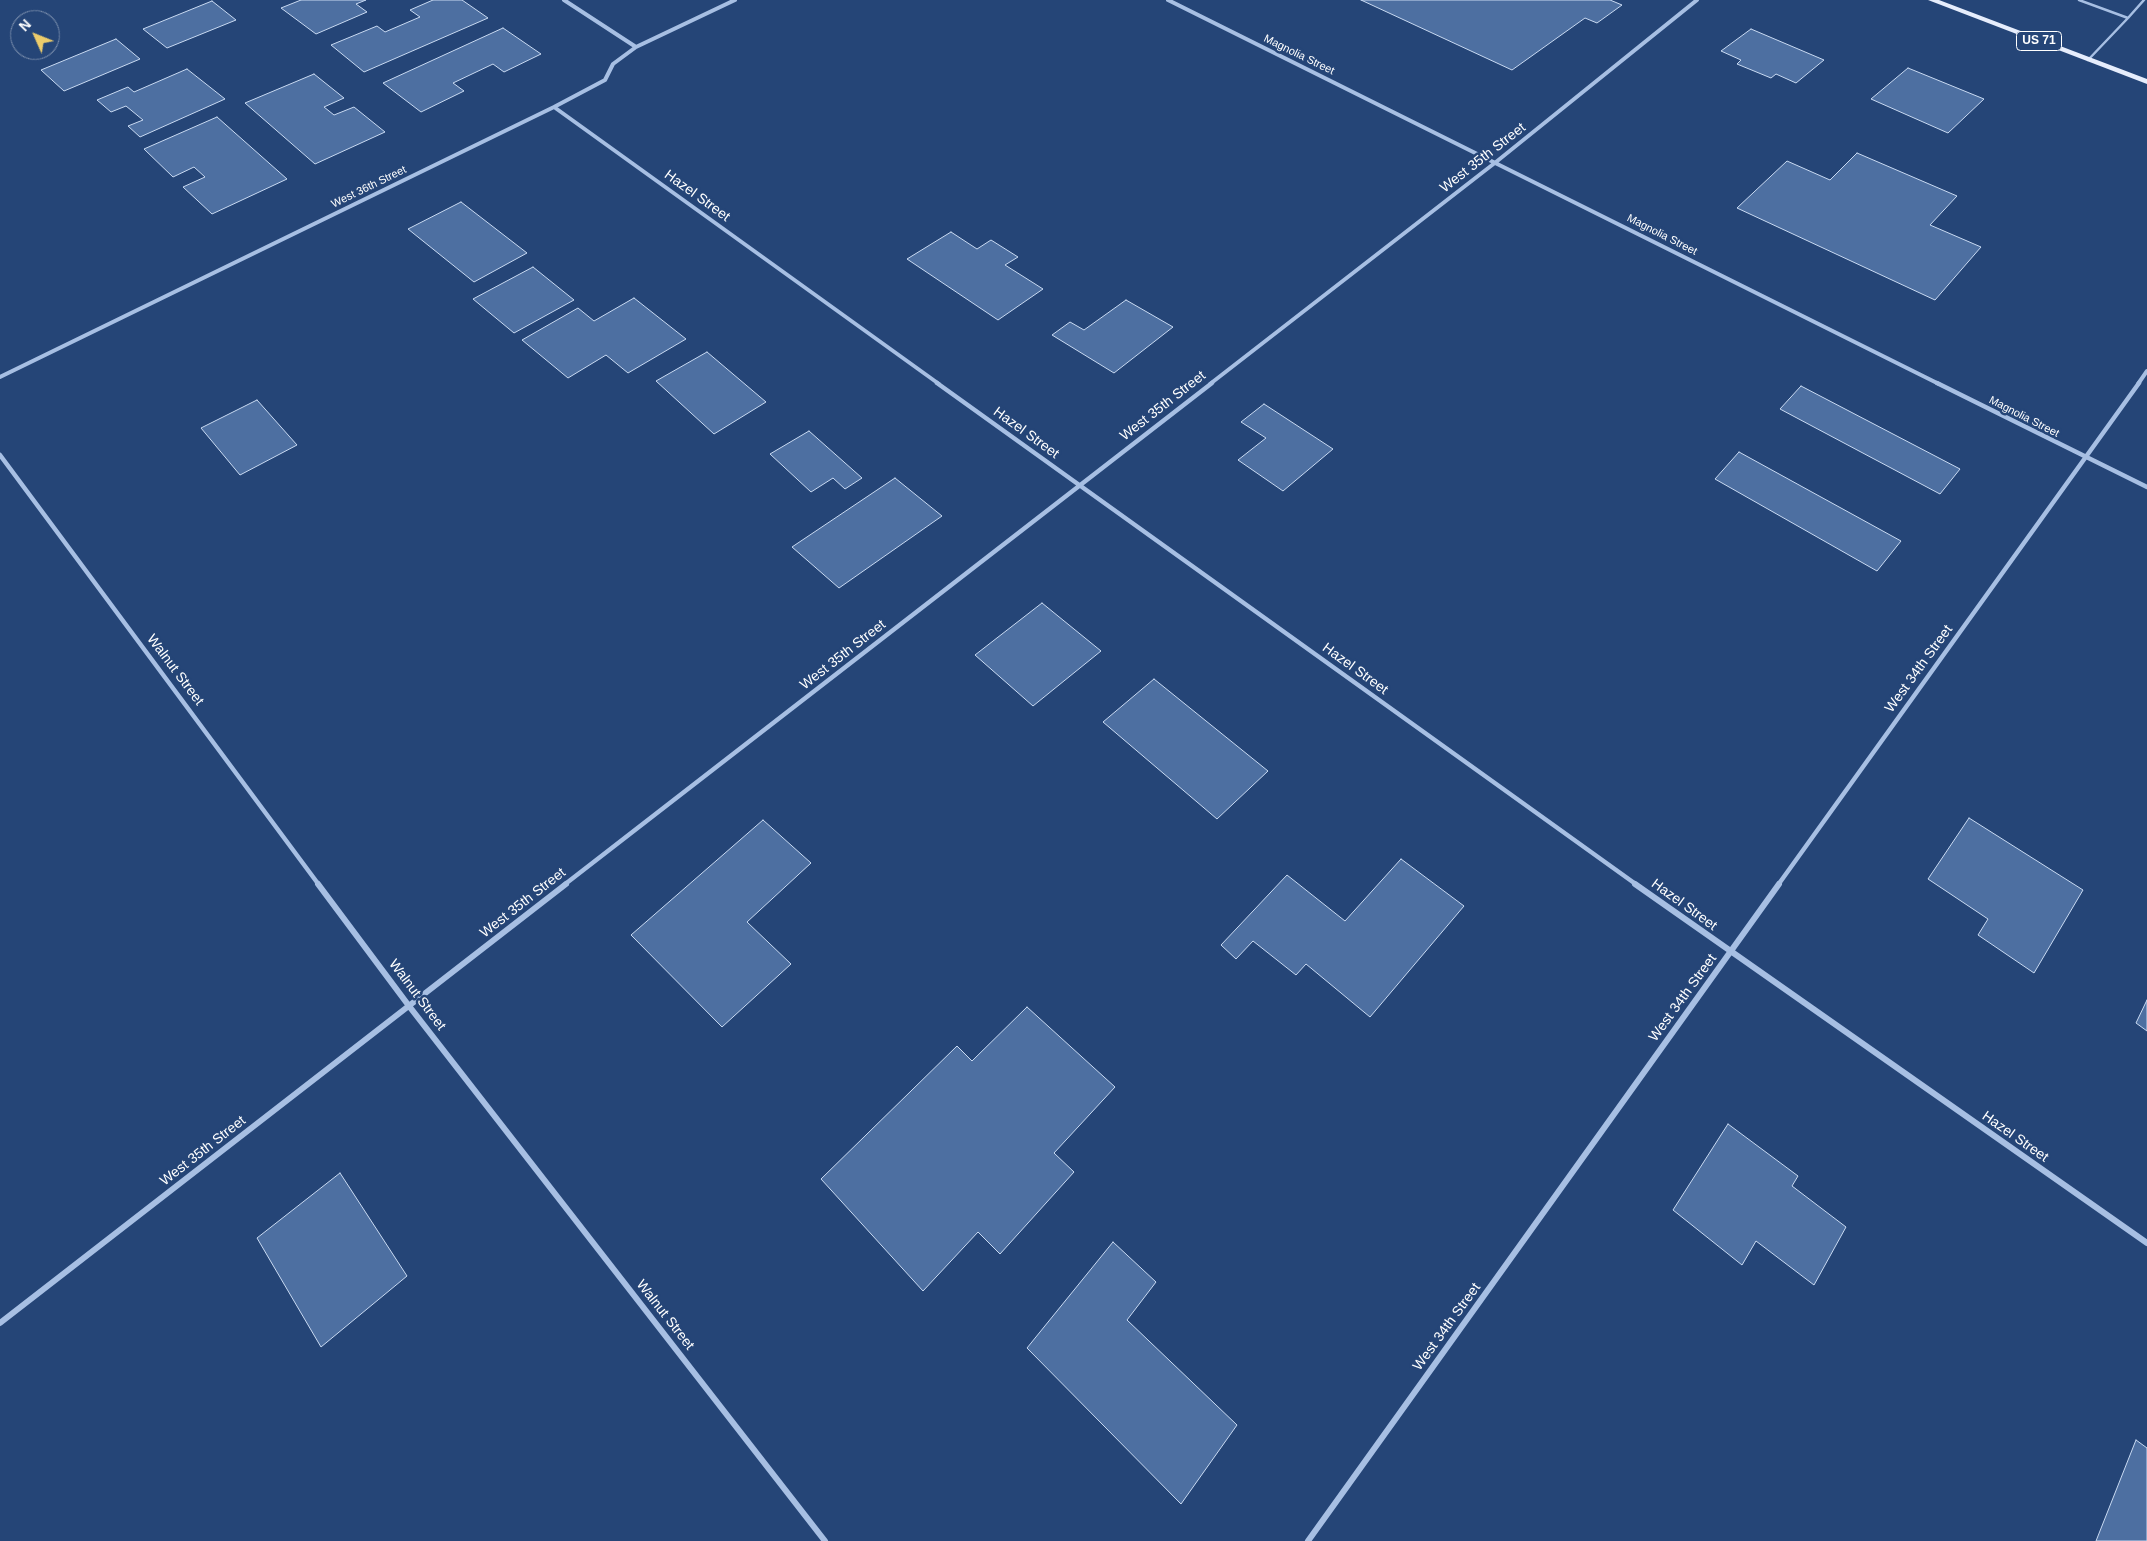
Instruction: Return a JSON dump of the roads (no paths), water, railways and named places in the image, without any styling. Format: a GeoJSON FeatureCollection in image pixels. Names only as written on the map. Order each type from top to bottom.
{"type":"FeatureCollection","features":[{"type":"Feature","properties":{"kind":"main road","name":"US 71"},"geometry":{"type":"LineString","coordinates":[[1932,0],[2147,82]]}},
{"type":"Feature","properties":{"kind":"street"},"geometry":{"type":"LineString","coordinates":[[564,0],[636,47]]}},
{"type":"Feature","properties":{"kind":"street","name":"West 36th Street"},"geometry":{"type":"LineString","coordinates":[[0,377],[554,106],[604,80],[614,64],[636,47],[735,0]]}},
{"type":"Feature","properties":{"kind":"street","name":"Magnolia Street"},"geometry":{"type":"LineString","coordinates":[[1168,0],[2147,488]]}},
{"type":"Feature","properties":{"kind":"street","name":"West 35th Street"},"geometry":{"type":"LineString","coordinates":[[0,1323],[1496,162],[1697,0]]}},
{"type":"Feature","properties":{"kind":"street","name":"Hazel Street"},"geometry":{"type":"LineString","coordinates":[[554,106],[1079,486],[1730,952],[2147,1243]]}},
{"type":"Feature","properties":{"kind":"street","name":"West 34th Street"},"geometry":{"type":"LineString","coordinates":[[1308,1541],[2147,371]]}},
{"type":"Feature","properties":{"kind":"street","name":"Walnut Street"},"geometry":{"type":"LineString","coordinates":[[0,455],[409,1006],[825,1541]]}},
{"type":"Feature","properties":{"kind":"lane"},"geometry":{"type":"LineString","coordinates":[[2078,0],[2128,18]]}},
{"type":"Feature","properties":{"kind":"lane"},"geometry":{"type":"LineString","coordinates":[[2088,60],[2144,0]]}}]}
